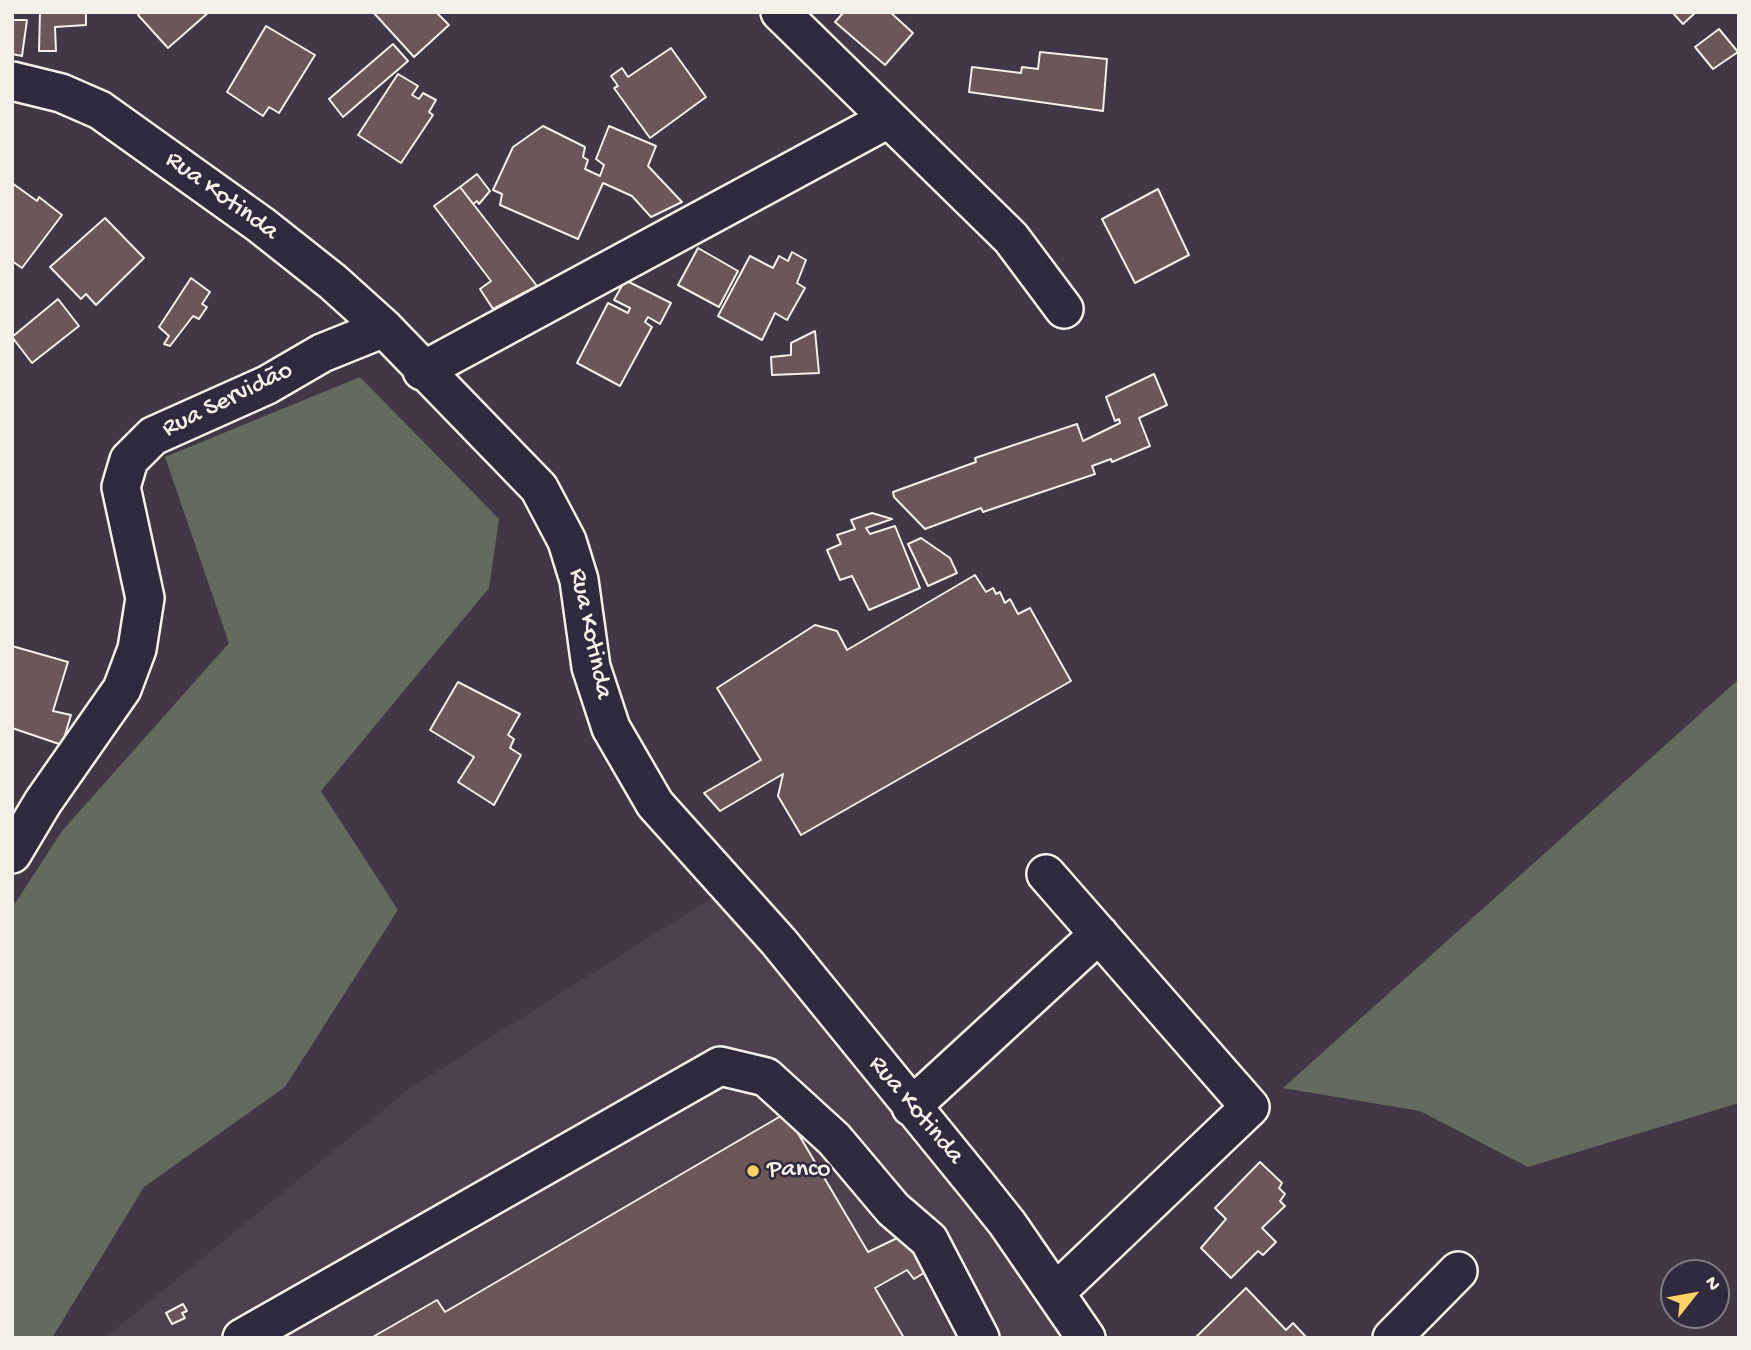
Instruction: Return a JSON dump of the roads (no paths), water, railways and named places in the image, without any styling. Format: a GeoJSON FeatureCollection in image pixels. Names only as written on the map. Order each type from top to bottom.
{"type":"FeatureCollection","features":[{"type":"Feature","properties":{"kind":"street"},"geometry":{"type":"LineString","coordinates":[[780,12],[888,119],[961,186],[1011,238],[1064,309]]}},
{"type":"Feature","properties":{"kind":"street","name":"Rua Kotinda"},"geometry":{"type":"LineString","coordinates":[[12,81],[61,93],[107,115],[261,225],[333,282],[384,328],[422,371],[539,488],[567,541],[579,580],[585,640],[601,700],[621,749],[654,804],[779,942],[1007,1223],[1086,1338]]}},
{"type":"Feature","properties":{"kind":"street"},"geometry":{"type":"LineString","coordinates":[[422,371],[888,119]]}},
{"type":"Feature","properties":{"kind":"street","name":"Rua Servidão"},"geometry":{"type":"LineString","coordinates":[[12,854],[43,802],[122,689],[137,649],[145,598],[121,487],[129,460],[153,436],[267,385],[322,354],[384,328]]}},
{"type":"Feature","properties":{"kind":"street"},"geometry":{"type":"LineString","coordinates":[[1046,873],[1250,1107],[1055,1293]]}},
{"type":"Feature","properties":{"kind":"street"},"geometry":{"type":"LineString","coordinates":[[911,1107],[1099,934]]}},
{"type":"Feature","properties":{"kind":"street"},"geometry":{"type":"LineString","coordinates":[[242,1338],[720,1066],[766,1077],[834,1139],[893,1209],[929,1240],[980,1338]]}},
{"type":"Feature","properties":{"kind":"street"},"geometry":{"type":"LineString","coordinates":[[1392,1338],[1458,1271]]}},
{"type":"Feature","properties":{"kind":"place","name":"Panco"},"geometry":{"type":"Point","coordinates":[753,1171]}}]}
